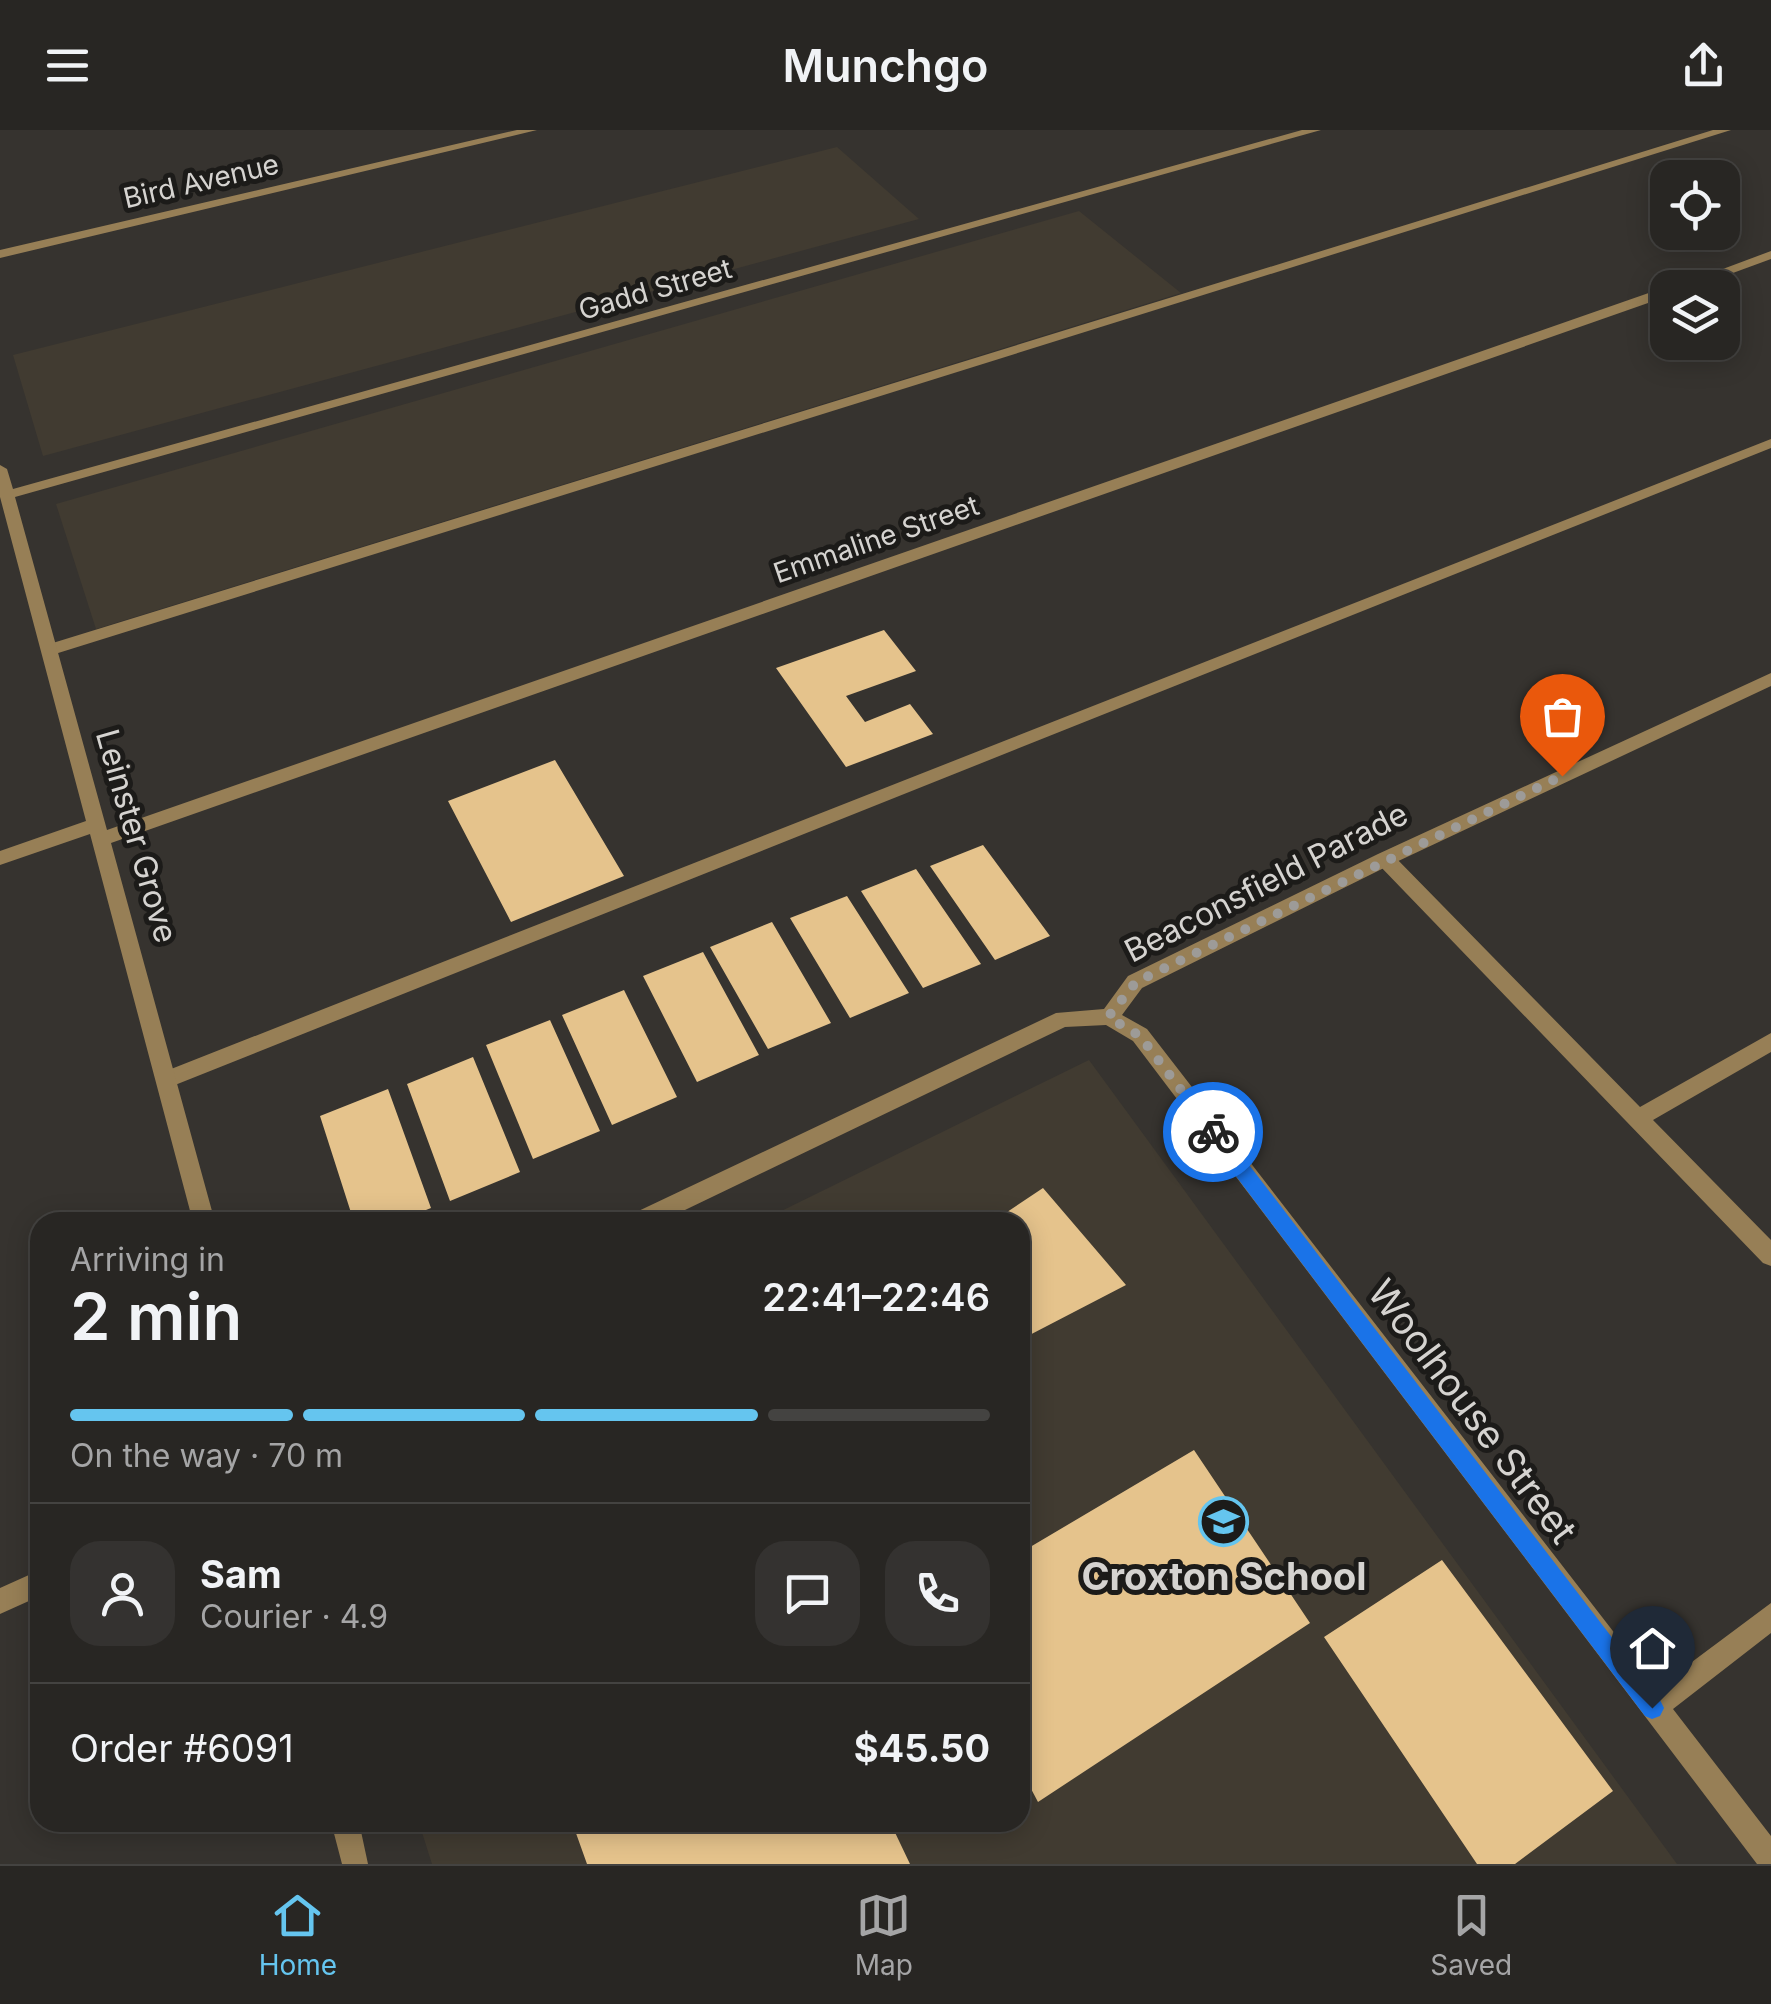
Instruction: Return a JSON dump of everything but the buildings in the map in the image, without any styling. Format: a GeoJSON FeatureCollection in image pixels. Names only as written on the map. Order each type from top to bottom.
{"type":"FeatureCollection","features":[{"type":"Feature","properties":{"kind":"street","name":"Bird Avenue"},"geometry":{"type":"LineString","coordinates":[[0,254],[531,130]]}},
{"type":"Feature","properties":{"kind":"street","name":"Gadd Street"},"geometry":{"type":"LineString","coordinates":[[7,495],[1316,130]]}},
{"type":"Feature","properties":{"kind":"street"},"geometry":{"type":"LineString","coordinates":[[49,650],[1725,130]]}},
{"type":"Feature","properties":{"kind":"street"},"geometry":{"type":"LineString","coordinates":[[1729,270],[1771,255]]}},
{"type":"Feature","properties":{"kind":"street","name":"Emmaline Street"},"geometry":{"type":"LineString","coordinates":[[0,858],[100,832],[1650,297]]}},
{"type":"Feature","properties":{"kind":"street"},"geometry":{"type":"LineString","coordinates":[[168,1079],[1771,443]]}},
{"type":"Feature","properties":{"kind":"street","name":"Leinster Grove"},"geometry":{"type":"LineString","coordinates":[[0,469],[201,1212]]}},
{"type":"Feature","properties":{"kind":"street","name":"Beaconsfield Parade"},"geometry":{"type":"LineString","coordinates":[[1108,1017],[1136,982],[1385,859],[1771,679]]}},
{"type":"Feature","properties":{"kind":"street"},"geometry":{"type":"LineString","coordinates":[[1385,859],[1771,1256]]}},
{"type":"Feature","properties":{"kind":"street"},"geometry":{"type":"LineString","coordinates":[[659,1212],[1063,1019],[1108,1017]]}},
{"type":"Feature","properties":{"kind":"street","name":"Woolhouse Street"},"geometry":{"type":"LineString","coordinates":[[1108,1017],[1140,1036],[1771,1860]]}},
{"type":"Feature","properties":{"kind":"street"},"geometry":{"type":"LineString","coordinates":[[1637,1119],[1771,1042]]}},
{"type":"Feature","properties":{"kind":"street"},"geometry":{"type":"LineString","coordinates":[[0,1601],[30,1588]]}},
{"type":"Feature","properties":{"kind":"street"},"geometry":{"type":"LineString","coordinates":[[1652,1708],[1771,1616]]}},
{"type":"Feature","properties":{"kind":"street"},"geometry":{"type":"LineString","coordinates":[[348,1832],[355,1861]]}},
{"type":"Feature","properties":{"kind":"shaded area"},"geometry":{"type":"Polygon","coordinates":[[[837,147],[919,219],[43,456],[13,355],[837,147]]]}},
{"type":"Feature","properties":{"kind":"shaded area"},"geometry":{"type":"Polygon","coordinates":[[[1079,211],[1181,293],[96,629],[56,504],[1079,211]]]}},
{"type":"Feature","properties":{"kind":"shaded area","name":"Croxton School"},"geometry":{"type":"Polygon","coordinates":[[[1089,1060],[1677,1864],[432,1864],[422,1832],[1030,1832],[1030,1212],[779,1212],[1089,1060]]]}},
{"type":"Feature","properties":{"kind":"way so far"},"geometry":{"type":"LineString","coordinates":[[1213,1132],[1140,1036],[1108,1017],[1136,982],[1562,776]]}},
{"type":"Feature","properties":{"kind":"place","name":"Croxton School"},"geometry":{"type":"Point","coordinates":[1224,1522]}},
{"type":"Feature","properties":{"kind":"route"},"geometry":{"type":"LineString","coordinates":[[1213,1132],[1652,1708]]}}]}
